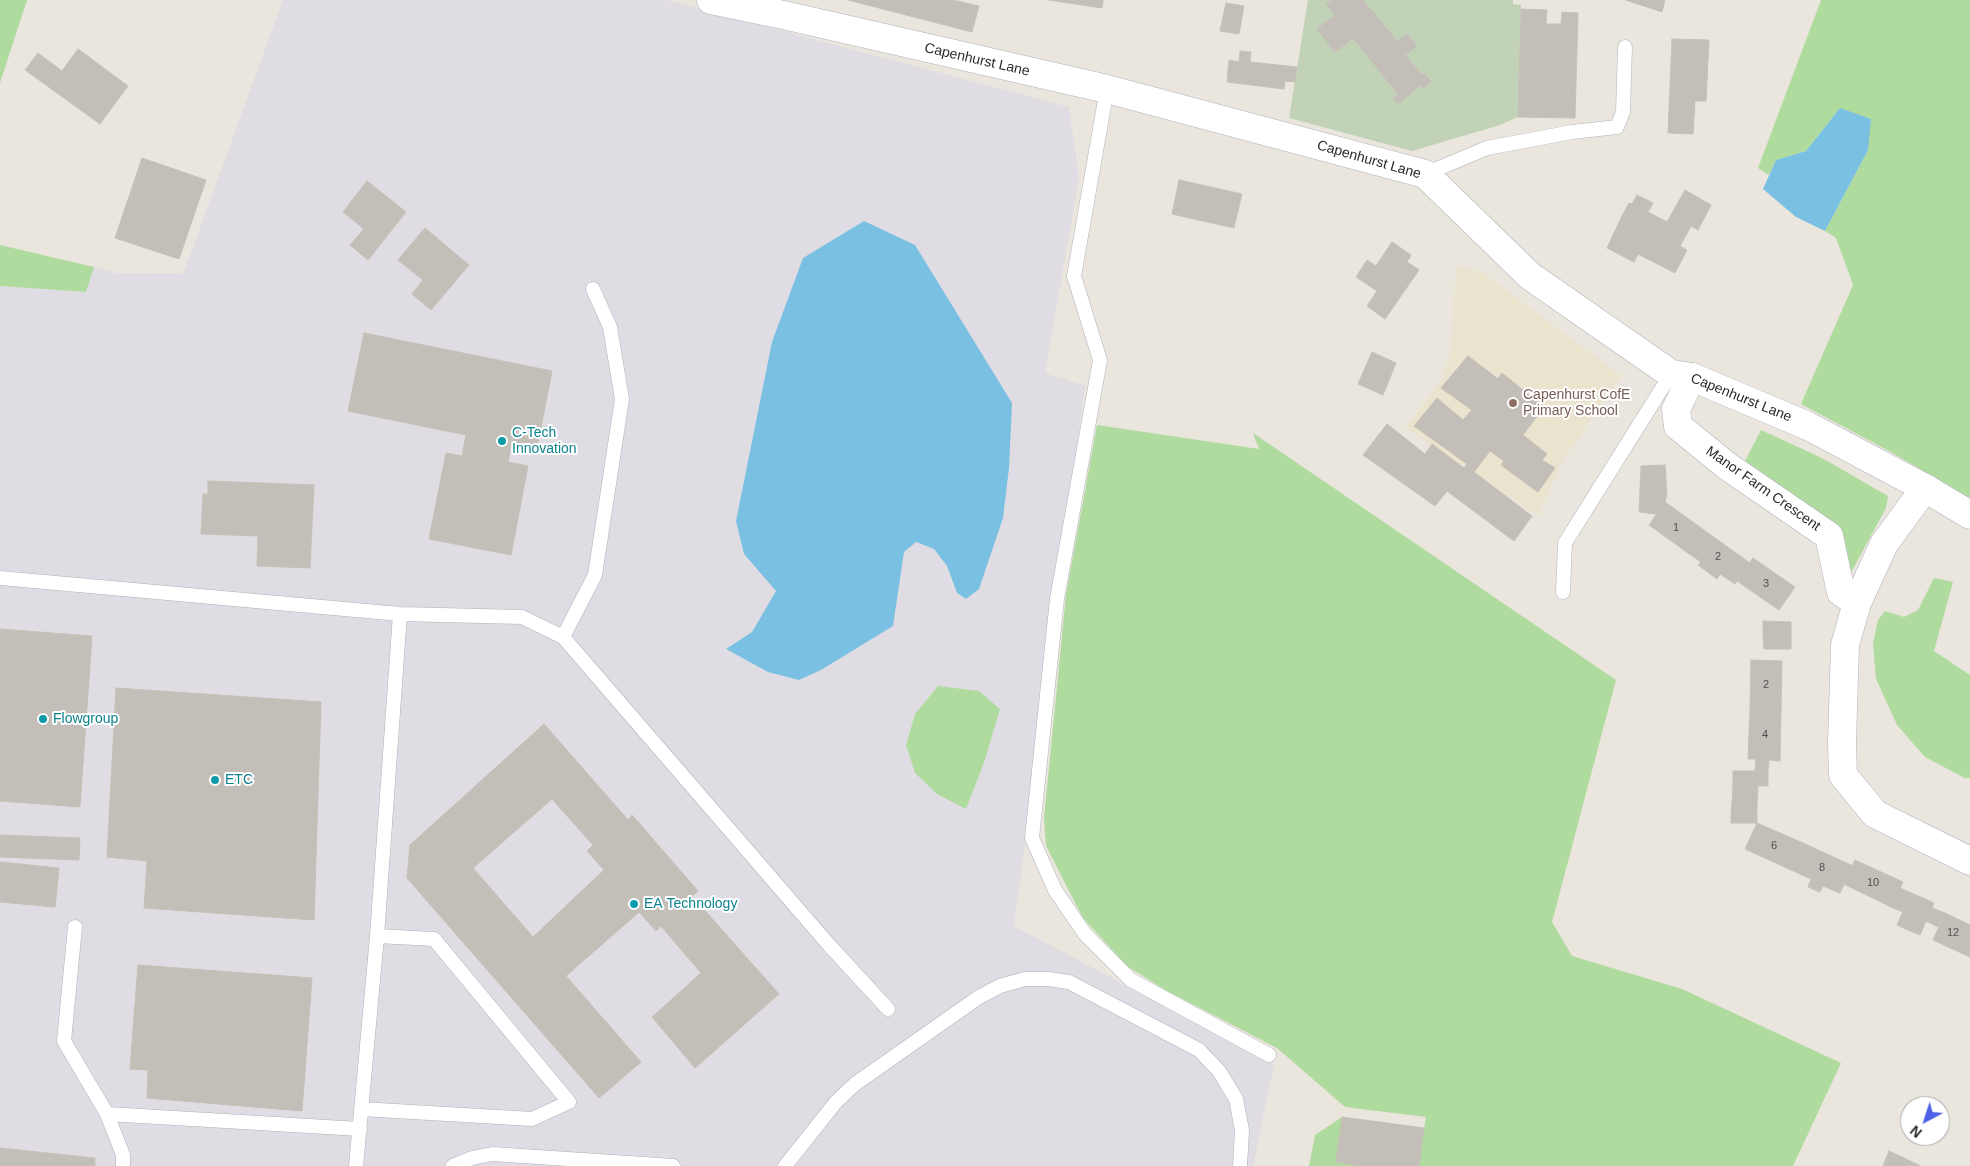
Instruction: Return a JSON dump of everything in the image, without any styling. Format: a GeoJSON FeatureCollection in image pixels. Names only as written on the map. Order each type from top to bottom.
{"type":"FeatureCollection","features":[{"type":"Feature","properties":{"kind":"street","name":"Capenhurst Lane"},"geometry":{"type":"LineString","coordinates":[[711,0],[764,5],[1107,90],[1425,174],[1530,276],[1681,375],[1808,426],[1925,488],[1970,515]]}},
{"type":"Feature","properties":{"kind":"street","name":"Manor Farm Crescent"},"geometry":{"type":"LineString","coordinates":[[1681,375],[1676,408],[1678,426],[1727,466],[1829,536],[1841,592],[1857,603]]}},
{"type":"Feature","properties":{"kind":"street"},"geometry":{"type":"LineString","coordinates":[[1925,488],[1884,544],[1857,603],[1845,645],[1842,742],[1844,775],[1875,814],[1970,861]]}},
{"type":"Feature","properties":{"kind":"lane"},"geometry":{"type":"LineString","coordinates":[[1425,174],[1487,148],[1572,132],[1617,127],[1623,112],[1624,47]]}},
{"type":"Feature","properties":{"kind":"lane"},"geometry":{"type":"LineString","coordinates":[[1107,90],[1074,276],[1100,360],[1056,599],[1032,838],[1055,890],[1085,934],[1131,980],[1269,1055]]}},
{"type":"Feature","properties":{"kind":"lane"},"geometry":{"type":"LineString","coordinates":[[563,637],[595,576],[622,399],[610,327],[593,289]]}},
{"type":"Feature","properties":{"kind":"lane"},"geometry":{"type":"LineString","coordinates":[[1563,592],[1565,543],[1681,375]]}},
{"type":"Feature","properties":{"kind":"lane"},"geometry":{"type":"LineString","coordinates":[[0,578],[400,614],[522,617],[563,637],[829,945],[888,1010]]}},
{"type":"Feature","properties":{"kind":"lane"},"geometry":{"type":"LineString","coordinates":[[356,1166],[377,936],[400,614]]}},
{"type":"Feature","properties":{"kind":"lane"},"geometry":{"type":"LineString","coordinates":[[75,928],[64,1042],[107,1114],[123,1155],[123,1166]]}},
{"type":"Feature","properties":{"kind":"lane"},"geometry":{"type":"LineString","coordinates":[[361,1109],[532,1119],[569,1102],[434,939],[377,936]]}},
{"type":"Feature","properties":{"kind":"lane"},"geometry":{"type":"LineString","coordinates":[[785,1166],[836,1102],[855,1084],[979,997],[1000,986],[1025,979],[1048,979],[1069,982],[1199,1050],[1219,1071],[1236,1099],[1242,1130],[1240,1166]]}},
{"type":"Feature","properties":{"kind":"lane"},"geometry":{"type":"LineString","coordinates":[[107,1114],[360,1129]]}},
{"type":"Feature","properties":{"kind":"lane"},"geometry":{"type":"LineString","coordinates":[[453,1166],[472,1158],[492,1154],[673,1166]]}},
{"type":"Feature","properties":{"kind":"shaded area"},"geometry":{"type":"Polygon","coordinates":[[[283,0],[666,0],[1069,107],[1079,178],[1045,373],[1085,386],[1014,926],[1274,1064],[1253,1166],[0,1166],[0,286],[86,292],[94,267],[116,273],[183,274],[283,0]],[[1003,518],[744,554],[776,591],[752,632],[726,650],[799,680],[821,670],[893,626],[904,551],[916,542],[934,549],[947,566],[957,593],[966,599],[978,589],[1003,518]],[[999,709],[915,714],[906,744],[915,773],[966,808],[984,763],[999,709]]]}},
{"type":"Feature","properties":{"kind":"shaded area","name":"Capenhurst CofE Primary School"},"geometry":{"type":"Polygon","coordinates":[[[1456,266],[1482,272],[1621,376],[1563,460],[1538,516],[1405,427],[1442,380],[1452,347],[1456,266]]]}},
{"type":"Feature","properties":{"kind":"green space"},"geometry":{"type":"Polygon","coordinates":[[[0,0],[27,0],[0,83],[0,0]]]}},
{"type":"Feature","properties":{"kind":"green space"},"geometry":{"type":"Polygon","coordinates":[[[1308,0],[1513,0],[1513,4],[1521,5],[1518,117],[1500,125],[1412,151],[1289,118],[1308,0]]]}},
{"type":"Feature","properties":{"kind":"green space"},"geometry":{"type":"Polygon","coordinates":[[[1821,0],[1970,0],[1970,498],[1889,451],[1801,404],[1853,285],[1836,238],[1825,231],[1868,150],[1840,108],[1806,151],[1776,160],[1769,175],[1758,168],[1821,0]]]}},
{"type":"Feature","properties":{"kind":"green space"},"geometry":{"type":"Polygon","coordinates":[[[0,245],[94,267],[86,292],[0,286],[0,245]]]}},
{"type":"Feature","properties":{"kind":"green space"},"geometry":{"type":"Polygon","coordinates":[[[1097,425],[1259,449],[1253,433],[1616,680],[1552,922],[1572,956],[1682,989],[1841,1063],[1793,1166],[1309,1166],[1315,1135],[1342,1117],[1424,1128],[1426,1117],[1345,1107],[1277,1048],[1167,991],[1127,966],[1083,918],[1046,846],[1044,818],[1066,595],[1097,425]]]}},
{"type":"Feature","properties":{"kind":"green space"},"geometry":{"type":"Polygon","coordinates":[[[1761,430],[1822,458],[1888,496],[1886,508],[1847,580],[1836,546],[1741,469],[1761,430]]]}},
{"type":"Feature","properties":{"kind":"green space"},"geometry":{"type":"Polygon","coordinates":[[[1934,578],[1953,582],[1934,651],[1970,675],[1970,778],[1965,778],[1925,757],[1897,725],[1876,679],[1873,643],[1878,620],[1885,611],[1904,617],[1918,610],[1934,578]]]}},
{"type":"Feature","properties":{"kind":"green space"},"geometry":{"type":"Polygon","coordinates":[[[938,686],[979,691],[1000,709],[984,763],[966,809],[937,794],[915,773],[906,745],[915,714],[938,686]]]}},
{"type":"Feature","properties":{"kind":"water"},"geometry":{"type":"Polygon","coordinates":[[[1840,108],[1871,119],[1868,150],[1825,231],[1796,217],[1763,189],[1776,160],[1806,151],[1840,108]]]}},
{"type":"Feature","properties":{"kind":"water"},"geometry":{"type":"Polygon","coordinates":[[[864,221],[915,245],[1012,403],[1009,468],[1003,518],[979,589],[966,599],[957,593],[947,566],[934,549],[916,542],[904,552],[893,626],[821,670],[799,680],[768,672],[726,649],[752,632],[776,591],[744,554],[736,521],[772,342],[803,258],[864,221]]]}},
{"type":"Feature","properties":{"kind":"building"},"geometry":{"type":"Polygon","coordinates":[[[848,0],[953,0],[979,6],[972,32],[848,0]]]}},
{"type":"Feature","properties":{"kind":"building"},"geometry":{"type":"Polygon","coordinates":[[[1049,0],[1103,0],[1102,8],[1049,0]]]}},
{"type":"Feature","properties":{"kind":"building"},"geometry":{"type":"Polygon","coordinates":[[[1332,0],[1363,0],[1397,41],[1407,34],[1417,46],[1405,55],[1422,75],[1424,73],[1431,82],[1423,88],[1421,85],[1398,104],[1393,98],[1398,94],[1353,38],[1335,52],[1317,29],[1335,15],[1326,4],[1332,0]]]}},
{"type":"Feature","properties":{"kind":"building"},"geometry":{"type":"Polygon","coordinates":[[[1626,0],[1665,0],[1662,12],[1626,0]]]}},
{"type":"Feature","properties":{"kind":"building"},"geometry":{"type":"Polygon","coordinates":[[[1226,3],[1244,6],[1239,34],[1220,31],[1226,3]]]}},
{"type":"Feature","properties":{"kind":"building"},"geometry":{"type":"Polygon","coordinates":[[[1521,9],[1547,10],[1546,24],[1561,24],[1562,12],[1578,13],[1575,118],[1518,117],[1521,9]]]}},
{"type":"Feature","properties":{"kind":"building"},"geometry":{"type":"Polygon","coordinates":[[[1672,39],[1709,40],[1706,101],[1695,101],[1693,134],[1668,133],[1672,39]]]}},
{"type":"Feature","properties":{"kind":"building"},"geometry":{"type":"Polygon","coordinates":[[[78,49],[128,86],[100,124],[25,70],[38,53],[62,71],[78,49]]]}},
{"type":"Feature","properties":{"kind":"building"},"geometry":{"type":"Polygon","coordinates":[[[1240,51],[1251,52],[1250,62],[1297,67],[1295,82],[1285,81],[1284,89],[1227,82],[1229,60],[1239,62],[1240,51]]]}},
{"type":"Feature","properties":{"kind":"building"},"geometry":{"type":"Polygon","coordinates":[[[142,158],[206,180],[179,259],[115,238],[142,158]]]}},
{"type":"Feature","properties":{"kind":"building"},"geometry":{"type":"Polygon","coordinates":[[[1179,180],[1242,194],[1234,228],[1172,214],[1179,180]]]}},
{"type":"Feature","properties":{"kind":"building"},"geometry":{"type":"Polygon","coordinates":[[[367,181],[406,212],[368,260],[350,245],[364,229],[343,212],[367,181]]]}},
{"type":"Feature","properties":{"kind":"building"},"geometry":{"type":"Polygon","coordinates":[[[1685,190],[1711,205],[1698,230],[1671,215],[1685,190]]]}},
{"type":"Feature","properties":{"kind":"building"},"geometry":{"type":"Polygon","coordinates":[[[1637,195],[1653,203],[1648,212],[1667,222],[1671,215],[1691,226],[1680,246],[1622,216],[1629,203],[1632,204],[1637,195]]]}},
{"type":"Feature","properties":{"kind":"building"},"geometry":{"type":"Polygon","coordinates":[[[1622,216],[1687,250],[1675,273],[1638,254],[1634,262],[1607,248],[1622,216]]]}},
{"type":"Feature","properties":{"kind":"building"},"geometry":{"type":"Polygon","coordinates":[[[425,228],[469,265],[431,310],[412,294],[423,280],[398,260],[425,228]]]}},
{"type":"Feature","properties":{"kind":"building"},"geometry":{"type":"Polygon","coordinates":[[[1392,242],[1411,255],[1407,262],[1419,270],[1385,319],[1367,306],[1377,291],[1356,277],[1367,260],[1376,266],[1392,242]]]}},
{"type":"Feature","properties":{"kind":"building","name":"C-Tech Innovation"},"geometry":{"type":"Polygon","coordinates":[[[364,333],[552,371],[536,453],[511,447],[508,462],[528,466],[511,555],[429,539],[446,453],[462,456],[466,435],[348,411],[364,333]]]}},
{"type":"Feature","properties":{"kind":"building"},"geometry":{"type":"Polygon","coordinates":[[[1372,352],[1396,363],[1383,395],[1358,384],[1372,352]]]}},
{"type":"Feature","properties":{"kind":"building"},"geometry":{"type":"Polygon","coordinates":[[[1468,356],[1498,379],[1502,373],[1544,407],[1523,435],[1547,454],[1542,460],[1555,468],[1538,492],[1501,465],[1504,461],[1490,451],[1474,472],[1532,516],[1514,541],[1447,491],[1435,506],[1363,455],[1387,424],[1425,454],[1432,444],[1464,468],[1467,464],[1414,426],[1437,398],[1463,420],[1472,410],[1441,388],[1468,356]]]}},
{"type":"Feature","properties":{"kind":"building"},"geometry":{"type":"Polygon","coordinates":[[[1665,465],[1667,494],[1665,502],[1656,514],[1639,512],[1641,466],[1665,465]]]}},
{"type":"Feature","properties":{"kind":"building"},"geometry":{"type":"Polygon","coordinates":[[[208,481],[314,485],[310,568],[257,566],[258,536],[201,534],[203,494],[208,494],[208,481]]]}},
{"type":"Feature","properties":{"kind":"building"},"geometry":{"type":"Polygon","coordinates":[[[1665,502],[1704,530],[1688,553],[1649,525],[1665,502]]]}},
{"type":"Feature","properties":{"kind":"building"},"geometry":{"type":"Polygon","coordinates":[[[1704,530],[1750,563],[1735,584],[1720,574],[1717,579],[1698,565],[1701,562],[1688,553],[1704,530]]]}},
{"type":"Feature","properties":{"kind":"building"},"geometry":{"type":"Polygon","coordinates":[[[1753,558],[1795,587],[1779,610],[1737,581],[1753,558]]]}},
{"type":"Feature","properties":{"kind":"building"},"geometry":{"type":"Polygon","coordinates":[[[1763,621],[1791,622],[1791,637],[1763,637],[1763,621]]]}},
{"type":"Feature","properties":{"kind":"building","name":"Flowgroup"},"geometry":{"type":"Polygon","coordinates":[[[0,629],[92,636],[80,807],[0,801],[0,629]]]}},
{"type":"Feature","properties":{"kind":"building"},"geometry":{"type":"Polygon","coordinates":[[[1763,637],[1791,637],[1791,649],[1764,649],[1763,637]]]}},
{"type":"Feature","properties":{"kind":"building"},"geometry":{"type":"Polygon","coordinates":[[[1751,660],[1782,661],[1781,710],[1750,710],[1751,660]]]}},
{"type":"Feature","properties":{"kind":"building","name":"ETC"},"geometry":{"type":"Polygon","coordinates":[[[116,688],[321,702],[314,920],[144,908],[147,861],[107,857],[116,688]]]}},
{"type":"Feature","properties":{"kind":"building"},"geometry":{"type":"Polygon","coordinates":[[[1750,710],[1781,710],[1780,761],[1769,760],[1768,771],[1755,771],[1756,759],[1748,759],[1750,710]]]}},
{"type":"Feature","properties":{"kind":"building","name":"EA Technology"},"geometry":{"type":"Polygon","coordinates":[[[544,724],[628,820],[632,815],[698,891],[692,896],[779,994],[695,1068],[652,1017],[701,973],[661,926],[656,931],[639,912],[566,976],[641,1062],[599,1098],[407,878],[410,845],[544,724]],[[552,799],[473,868],[533,937],[604,870],[587,851],[593,845],[552,799]]]}},
{"type":"Feature","properties":{"kind":"building"},"geometry":{"type":"Polygon","coordinates":[[[1733,771],[1768,771],[1768,786],[1733,785],[1733,771]]]}},
{"type":"Feature","properties":{"kind":"building"},"geometry":{"type":"Polygon","coordinates":[[[1733,785],[1758,786],[1757,803],[1732,802],[1733,785]]]}},
{"type":"Feature","properties":{"kind":"building"},"geometry":{"type":"Polygon","coordinates":[[[1732,802],[1757,803],[1757,816],[1731,816],[1732,802]]]}},
{"type":"Feature","properties":{"kind":"building"},"geometry":{"type":"Polygon","coordinates":[[[1731,816],[1757,816],[1757,823],[1731,823],[1731,816]]]}},
{"type":"Feature","properties":{"kind":"building"},"geometry":{"type":"Polygon","coordinates":[[[1757,823],[1803,843],[1791,870],[1745,849],[1757,823]]]}},
{"type":"Feature","properties":{"kind":"building"},"geometry":{"type":"Polygon","coordinates":[[[0,835],[80,838],[79,860],[0,857],[0,835]]]}},
{"type":"Feature","properties":{"kind":"building"},"geometry":{"type":"Polygon","coordinates":[[[1803,843],[1853,866],[1840,893],[1823,886],[1820,892],[1808,887],[1811,879],[1791,870],[1803,843]]]}},
{"type":"Feature","properties":{"kind":"building"},"geometry":{"type":"Polygon","coordinates":[[[1855,860],[1903,882],[1891,907],[1844,884],[1855,860]]]}},
{"type":"Feature","properties":{"kind":"building"},"geometry":{"type":"Polygon","coordinates":[[[0,862],[59,868],[55,907],[0,902],[0,862]]]}},
{"type":"Feature","properties":{"kind":"building"},"geometry":{"type":"Polygon","coordinates":[[[1900,888],[1911,893],[1903,912],[1891,907],[1900,888]]]}},
{"type":"Feature","properties":{"kind":"building"},"geometry":{"type":"Polygon","coordinates":[[[1911,893],[1923,898],[1908,930],[1897,925],[1911,893]]]}},
{"type":"Feature","properties":{"kind":"building"},"geometry":{"type":"Polygon","coordinates":[[[1923,898],[1934,903],[1920,935],[1908,930],[1923,898]]]}},
{"type":"Feature","properties":{"kind":"building"},"geometry":{"type":"Polygon","coordinates":[[[1932,908],[1945,913],[1938,927],[1926,921],[1932,908]]]}},
{"type":"Feature","properties":{"kind":"building"},"geometry":{"type":"Polygon","coordinates":[[[1945,913],[1970,925],[1970,957],[1933,940],[1945,913]]]}},
{"type":"Feature","properties":{"kind":"building"},"geometry":{"type":"Polygon","coordinates":[[[138,965],[312,978],[302,1111],[147,1098],[148,1070],[130,1069],[138,965]]]}},
{"type":"Feature","properties":{"kind":"building"},"geometry":{"type":"Polygon","coordinates":[[[1342,1117],[1424,1128],[1419,1166],[1362,1166],[1336,1162],[1342,1117]]]}},
{"type":"Feature","properties":{"kind":"building"},"geometry":{"type":"Polygon","coordinates":[[[0,1148],[95,1158],[95,1166],[0,1166],[0,1148]]]}},
{"type":"Feature","properties":{"kind":"building"},"geometry":{"type":"Polygon","coordinates":[[[1889,1151],[1921,1166],[1883,1166],[1889,1151]]]}},
{"type":"Feature","properties":{"kind":"place","name":"Capenhurst CofE Primary School"},"geometry":{"type":"Point","coordinates":[1513,403]}},
{"type":"Feature","properties":{"kind":"place","name":"C-Tech Innovation"},"geometry":{"type":"Point","coordinates":[502,441]}},
{"type":"Feature","properties":{"kind":"place","name":"Flowgroup"},"geometry":{"type":"Point","coordinates":[43,719]}},
{"type":"Feature","properties":{"kind":"place","name":"ETC"},"geometry":{"type":"Point","coordinates":[215,780]}},
{"type":"Feature","properties":{"kind":"place","name":"EA Technology"},"geometry":{"type":"Point","coordinates":[634,904]}}]}
